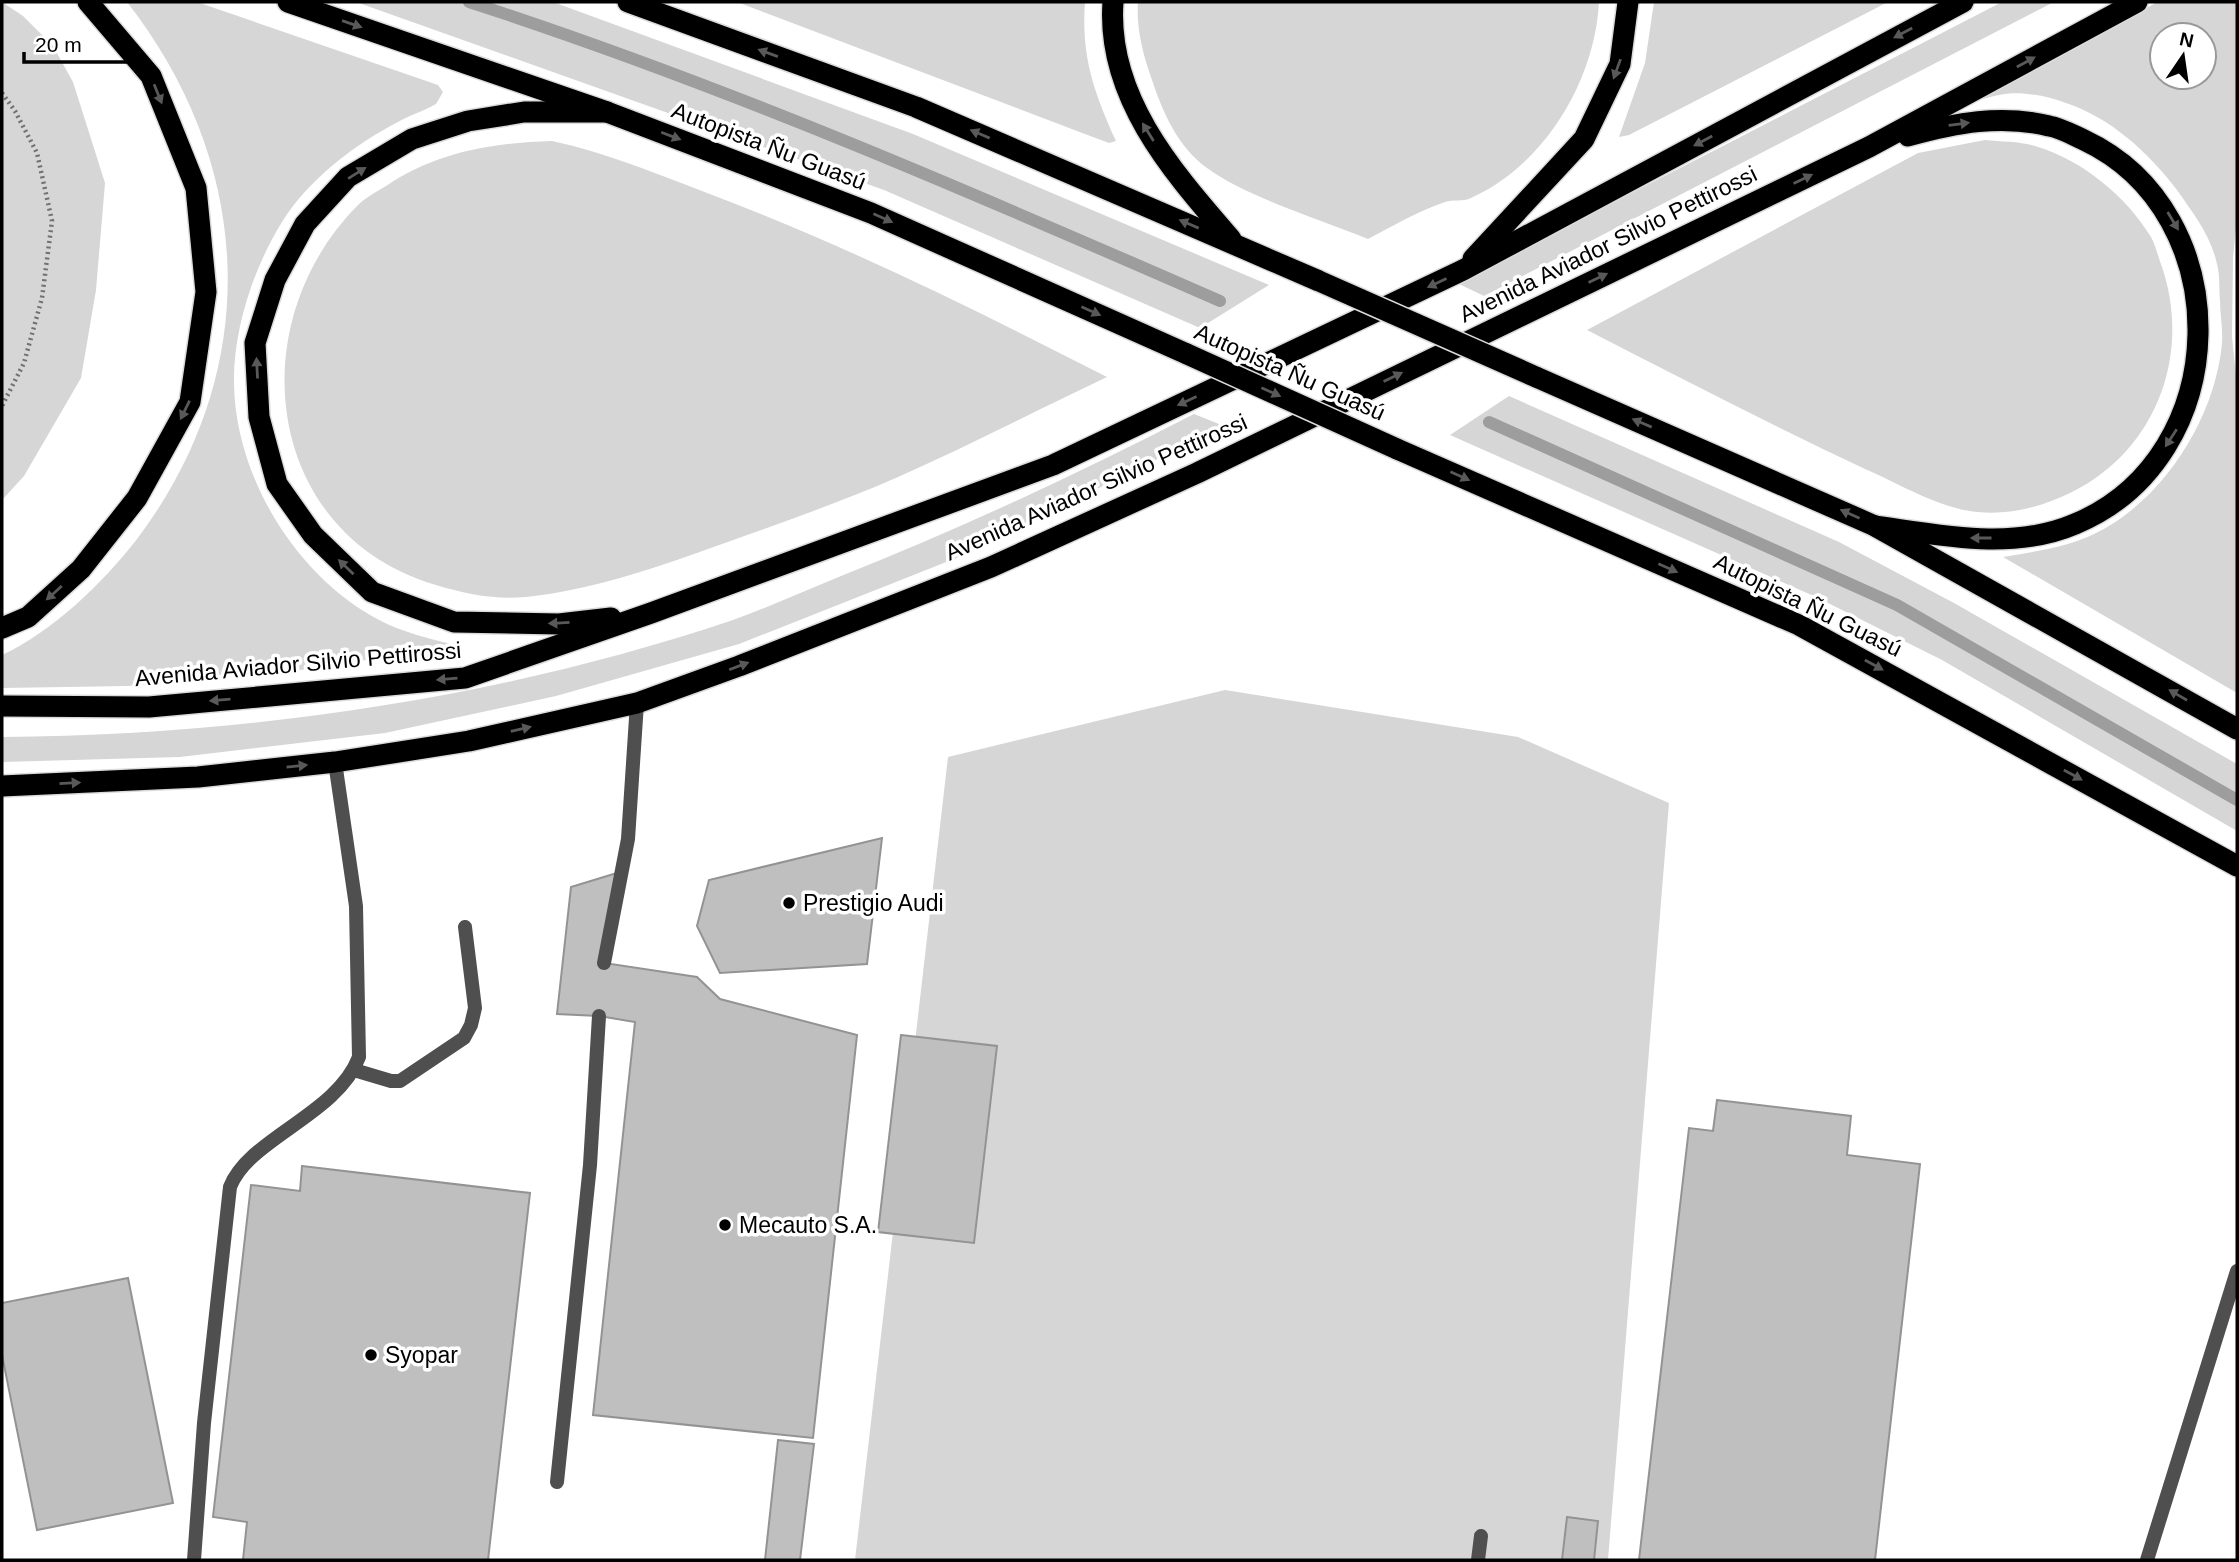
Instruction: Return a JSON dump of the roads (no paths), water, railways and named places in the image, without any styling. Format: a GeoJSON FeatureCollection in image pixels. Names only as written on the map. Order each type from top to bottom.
{"type":"FeatureCollection","features":[{"type":"Feature","properties":{"kind":"highway"},"geometry":{"type":"LineString","coordinates":[[2,628],[28,617],[81,569],[137,498],[190,402],[206,292],[196,188],[151,76],[88,2]]}},
{"type":"Feature","properties":{"kind":"highway","name":"Autopista Ñu Guasú"},"geometry":{"type":"LineString","coordinates":[[288,2],[607,112],[872,213],[1397,449],[1799,625],[2237,866]]}},
{"type":"Feature","properties":{"kind":"highway"},"geometry":{"type":"LineString","coordinates":[[628,2],[916,107],[1875,526],[2237,729]]}},
{"type":"Feature","properties":{"kind":"highway"},"geometry":{"type":"LineString","coordinates":[[1113,2],[1111,25],[1131,105],[1175,174],[1234,244]]}},
{"type":"Feature","properties":{"kind":"highway"},"geometry":{"type":"LineString","coordinates":[[1463,270],[1584,139],[1620,64],[1628,2]]}},
{"type":"Feature","properties":{"kind":"highway","name":"Avenida Aviador Silvio Pettirossi"},"geometry":{"type":"LineString","coordinates":[[2,706],[149,707],[465,678],[651,613],[1053,465],[1463,270],[1963,2]]}},
{"type":"Feature","properties":{"kind":"highway","name":"Avenida Aviador Silvio Pettirossi"},"geometry":{"type":"LineString","coordinates":[[2,786],[198,777],[335,762],[469,741],[637,703],[991,567],[1093,522],[1869,147],[2137,2]]}},
{"type":"Feature","properties":{"kind":"highway"},"geometry":{"type":"LineString","coordinates":[[607,112],[524,112],[468,121],[412,139],[348,177],[305,224],[275,280],[255,343],[259,417],[277,484],[313,535],[372,592],[454,622],[559,624],[651,613]]}},
{"type":"Feature","properties":{"kind":"highway"},"geometry":{"type":"LineString","coordinates":[[1869,147],[1952,124],[2005,119],[2051,126],[2106,150],[2145,180],[2177,226],[2196,277],[2202,344],[2193,390],[2176,430],[2149,471],[2120,501],[2073,525],[2028,536],[1976,539],[1875,526]]}},
{"type":"Feature","properties":{"kind":"lane"},"geometry":{"type":"LineString","coordinates":[[604,963],[628,839],[637,703]]}},
{"type":"Feature","properties":{"kind":"lane"},"geometry":{"type":"LineString","coordinates":[[194,1560],[204,1423],[230,1187],[244,1165],[323,1104],[354,1070],[359,1057],[356,906],[335,762]]}},
{"type":"Feature","properties":{"kind":"lane"},"geometry":{"type":"LineString","coordinates":[[354,1070],[400,1081],[464,1038],[475,1008],[465,927]]}},
{"type":"Feature","properties":{"kind":"lane"},"geometry":{"type":"LineString","coordinates":[[557,1482],[590,1165],[599,1016]]}},
{"type":"Feature","properties":{"kind":"lane"},"geometry":{"type":"LineString","coordinates":[[2147,1560],[2237,1271]]}},
{"type":"Feature","properties":{"kind":"lane"},"geometry":{"type":"LineString","coordinates":[[1478,1560],[1482,1536]]}},
{"type":"Feature","properties":{"kind":"waterway"},"geometry":{"type":"LineString","coordinates":[[469,2],[660,69],[848,142],[1220,301]]}},
{"type":"Feature","properties":{"kind":"waterway"},"geometry":{"type":"LineString","coordinates":[[1489,422],[1897,605],[2237,800]]}},
{"type":"Feature","properties":{"kind":"place","name":"Prestigio Audi"},"geometry":{"type":"Point","coordinates":[789,903]}},
{"type":"Feature","properties":{"kind":"place","name":"Mecauto S.A."},"geometry":{"type":"Point","coordinates":[725,1225]}},
{"type":"Feature","properties":{"kind":"place","name":"Syopar"},"geometry":{"type":"Point","coordinates":[371,1355]}}]}
